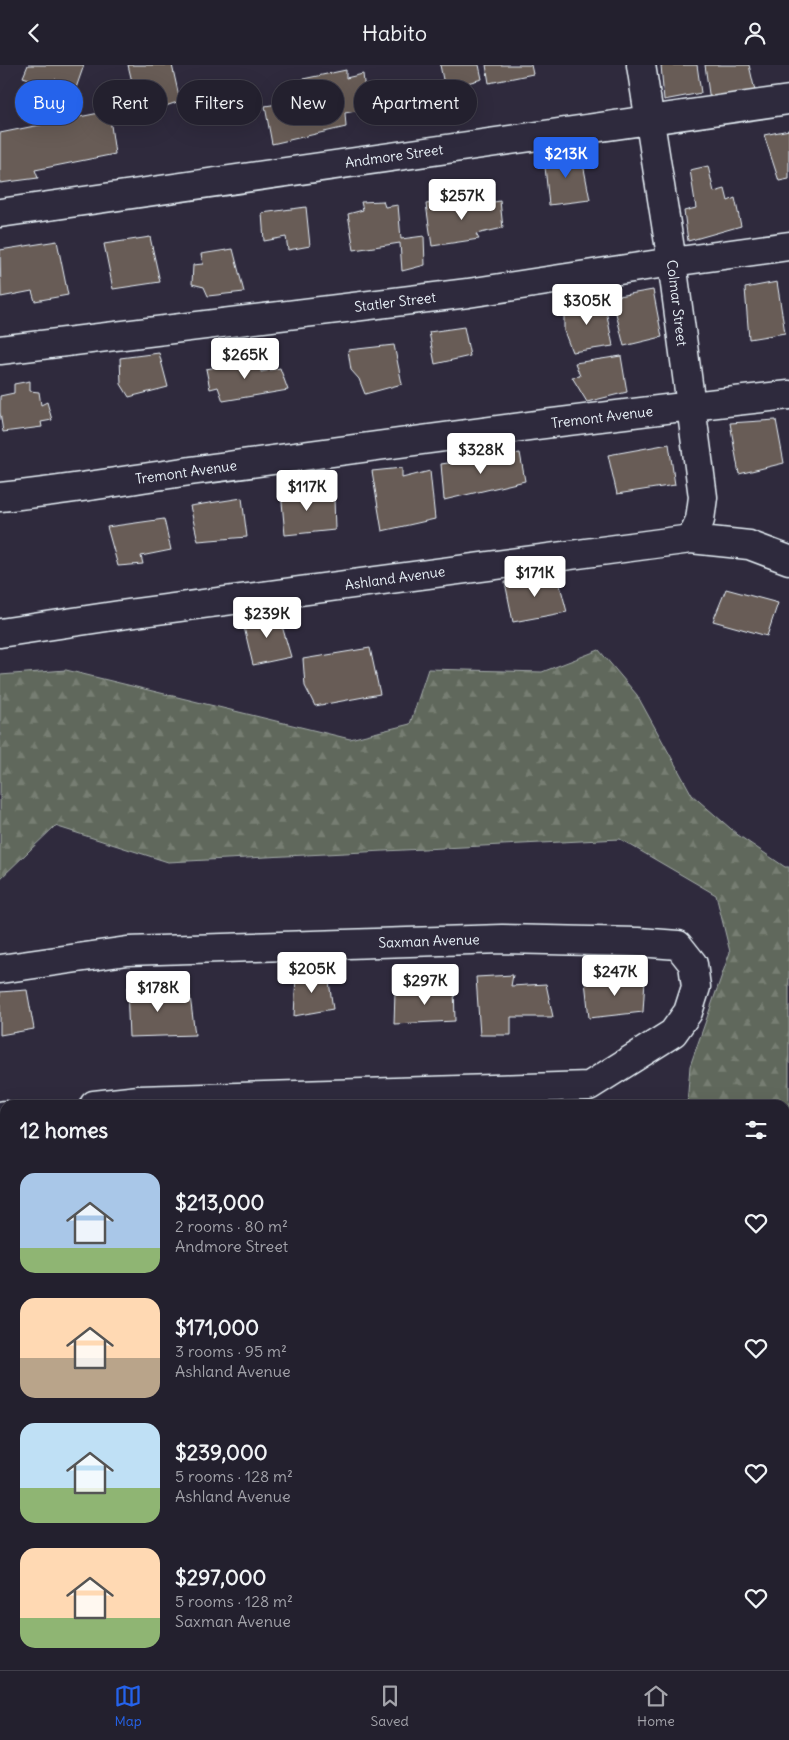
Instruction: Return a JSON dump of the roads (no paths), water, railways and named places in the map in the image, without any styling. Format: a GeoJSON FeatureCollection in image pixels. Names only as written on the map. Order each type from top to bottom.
{"type":"FeatureCollection","features":[{"type":"Feature","properties":{"kind":"street","name":"Colmar Street"},"geometry":{"type":"LineString","coordinates":[[641,65],[672,262],[703,497],[700,520],[691,539]]}},
{"type":"Feature","properties":{"kind":"street","name":"Andmore Street"},"geometry":{"type":"LineString","coordinates":[[0,213],[789,100]]}},
{"type":"Feature","properties":{"kind":"street","name":"Statler Street"},"geometry":{"type":"LineString","coordinates":[[0,350],[468,293],[672,262],[789,247]]}},
{"type":"Feature","properties":{"kind":"street","name":"Tremont Avenue"},"geometry":{"type":"LineString","coordinates":[[0,497],[42,493],[179,473],[690,406],[789,395]]}},
{"type":"Feature","properties":{"kind":"street","name":"Ashland Avenue"},"geometry":{"type":"LineString","coordinates":[[0,633],[120,615],[691,539],[749,545],[789,560]]}},
{"type":"Feature","properties":{"kind":"street","name":"Saxman Avenue"},"geometry":{"type":"LineString","coordinates":[[0,969],[127,951],[502,939],[638,941],[678,945],[693,964],[696,987],[688,1012],[673,1033],[589,1086],[139,1100]]}}]}
